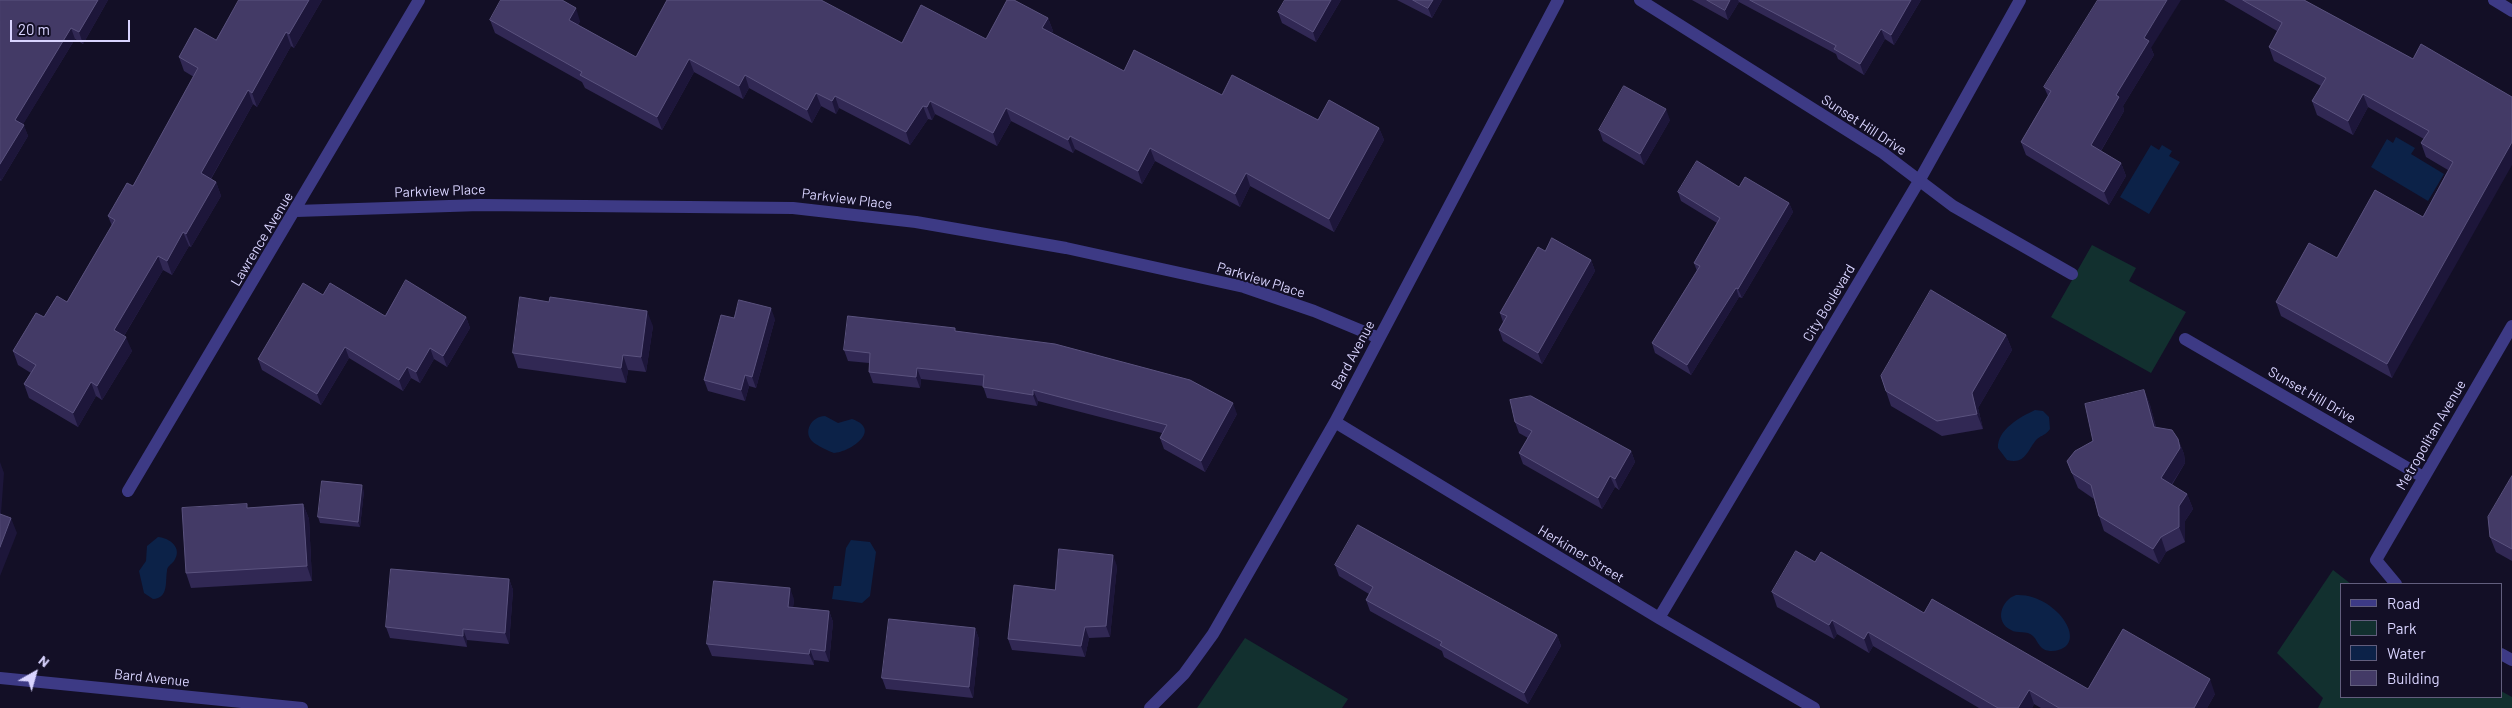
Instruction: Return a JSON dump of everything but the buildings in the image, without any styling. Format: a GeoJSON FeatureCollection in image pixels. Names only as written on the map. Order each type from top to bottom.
{"type":"FeatureCollection","features":[{"type":"Feature","properties":{"kind":"street","name":"Lawrence Avenue"},"geometry":{"type":"LineString","coordinates":[[128,491],[296,211],[419,0]]}},
{"type":"Feature","properties":{"kind":"street","name":"Bard Avenue"},"geometry":{"type":"LineString","coordinates":[[1150,708],[1184,674],[1213,634],[1335,422],[1558,0]]}},
{"type":"Feature","properties":{"kind":"street","name":"Sunset Hill Drive"},"geometry":{"type":"LineString","coordinates":[[1640,0],[1883,153],[1952,206],[2072,274]]}},
{"type":"Feature","properties":{"kind":"street","name":"City Boulevard"},"geometry":{"type":"LineString","coordinates":[[1658,618],[1919,181],[2020,0]]}},
{"type":"Feature","properties":{"kind":"street"},"geometry":{"type":"LineString","coordinates":[[2494,0],[2512,11]]}},
{"type":"Feature","properties":{"kind":"street","name":"Parkview Place"},"geometry":{"type":"LineString","coordinates":[[296,211],[480,205],[793,208],[906,221],[1066,248],[1244,287],[1314,311],[1379,338]]}},
{"type":"Feature","properties":{"kind":"street","name":"Metropolitan Avenue"},"geometry":{"type":"LineString","coordinates":[[2395,583],[2376,560],[2512,326]]}},
{"type":"Feature","properties":{"kind":"street","name":"Sunset Hill Drive"},"geometry":{"type":"LineString","coordinates":[[2185,339],[2423,477]]}},
{"type":"Feature","properties":{"kind":"street","name":"Herkimer Street"},"geometry":{"type":"LineString","coordinates":[[1335,422],[1658,618],[1814,708]]}},
{"type":"Feature","properties":{"kind":"street","name":"Bard Avenue"},"geometry":{"type":"LineString","coordinates":[[0,678],[213,704],[302,708]]}},
{"type":"Feature","properties":{"kind":"green space"},"geometry":{"type":"Polygon","coordinates":[[[2092,245],[2136,268],[2129,281],[2186,312],[2151,373],[2051,317],[2092,245]]]}},
{"type":"Feature","properties":{"kind":"green space"},"geometry":{"type":"Polygon","coordinates":[[[2333,570],[2350,583],[2340,583],[2340,698],[2502,698],[2502,692],[2512,697],[2512,708],[2318,708],[2323,698],[2277,653],[2333,570]]]}},
{"type":"Feature","properties":{"kind":"green space"},"geometry":{"type":"Polygon","coordinates":[[[1245,638],[1348,699],[1342,708],[1197,708],[1245,638]]]}},
{"type":"Feature","properties":{"kind":"water"},"geometry":{"type":"Polygon","coordinates":[[[2396,137],[2415,148],[2411,154],[2444,174],[2428,201],[2371,167],[2387,139],[2393,143],[2396,137]]]}},
{"type":"Feature","properties":{"kind":"water"},"geometry":{"type":"Polygon","coordinates":[[[2151,145],[2159,150],[2162,145],[2172,151],[2169,156],[2180,162],[2149,214],[2120,197],[2151,145]]]}},
{"type":"Feature","properties":{"kind":"water"},"geometry":{"type":"Polygon","coordinates":[[[2035,410],[2043,411],[2049,417],[2050,429],[2037,439],[2025,456],[2018,460],[2007,460],[1998,448],[2001,435],[2016,420],[2035,410]]]}},
{"type":"Feature","properties":{"kind":"water"},"geometry":{"type":"Polygon","coordinates":[[[825,416],[838,423],[852,419],[861,424],[865,429],[861,440],[848,449],[834,453],[817,445],[808,434],[810,425],[816,419],[825,416]]]}},
{"type":"Feature","properties":{"kind":"water"},"geometry":{"type":"Polygon","coordinates":[[[158,537],[167,539],[174,544],[177,552],[174,561],[167,569],[164,593],[162,596],[153,599],[144,593],[139,571],[146,561],[147,546],[158,537]]]}},
{"type":"Feature","properties":{"kind":"water"},"geometry":{"type":"Polygon","coordinates":[[[851,540],[870,542],[876,552],[870,596],[862,603],[832,599],[834,586],[841,586],[846,548],[851,540]]]}},
{"type":"Feature","properties":{"kind":"water"},"geometry":{"type":"Polygon","coordinates":[[[2016,595],[2031,597],[2045,602],[2056,611],[2065,621],[2069,631],[2069,641],[2064,648],[2052,651],[2044,650],[2031,634],[2013,631],[2002,622],[2001,611],[2003,606],[2006,601],[2016,595]]]}}]}
